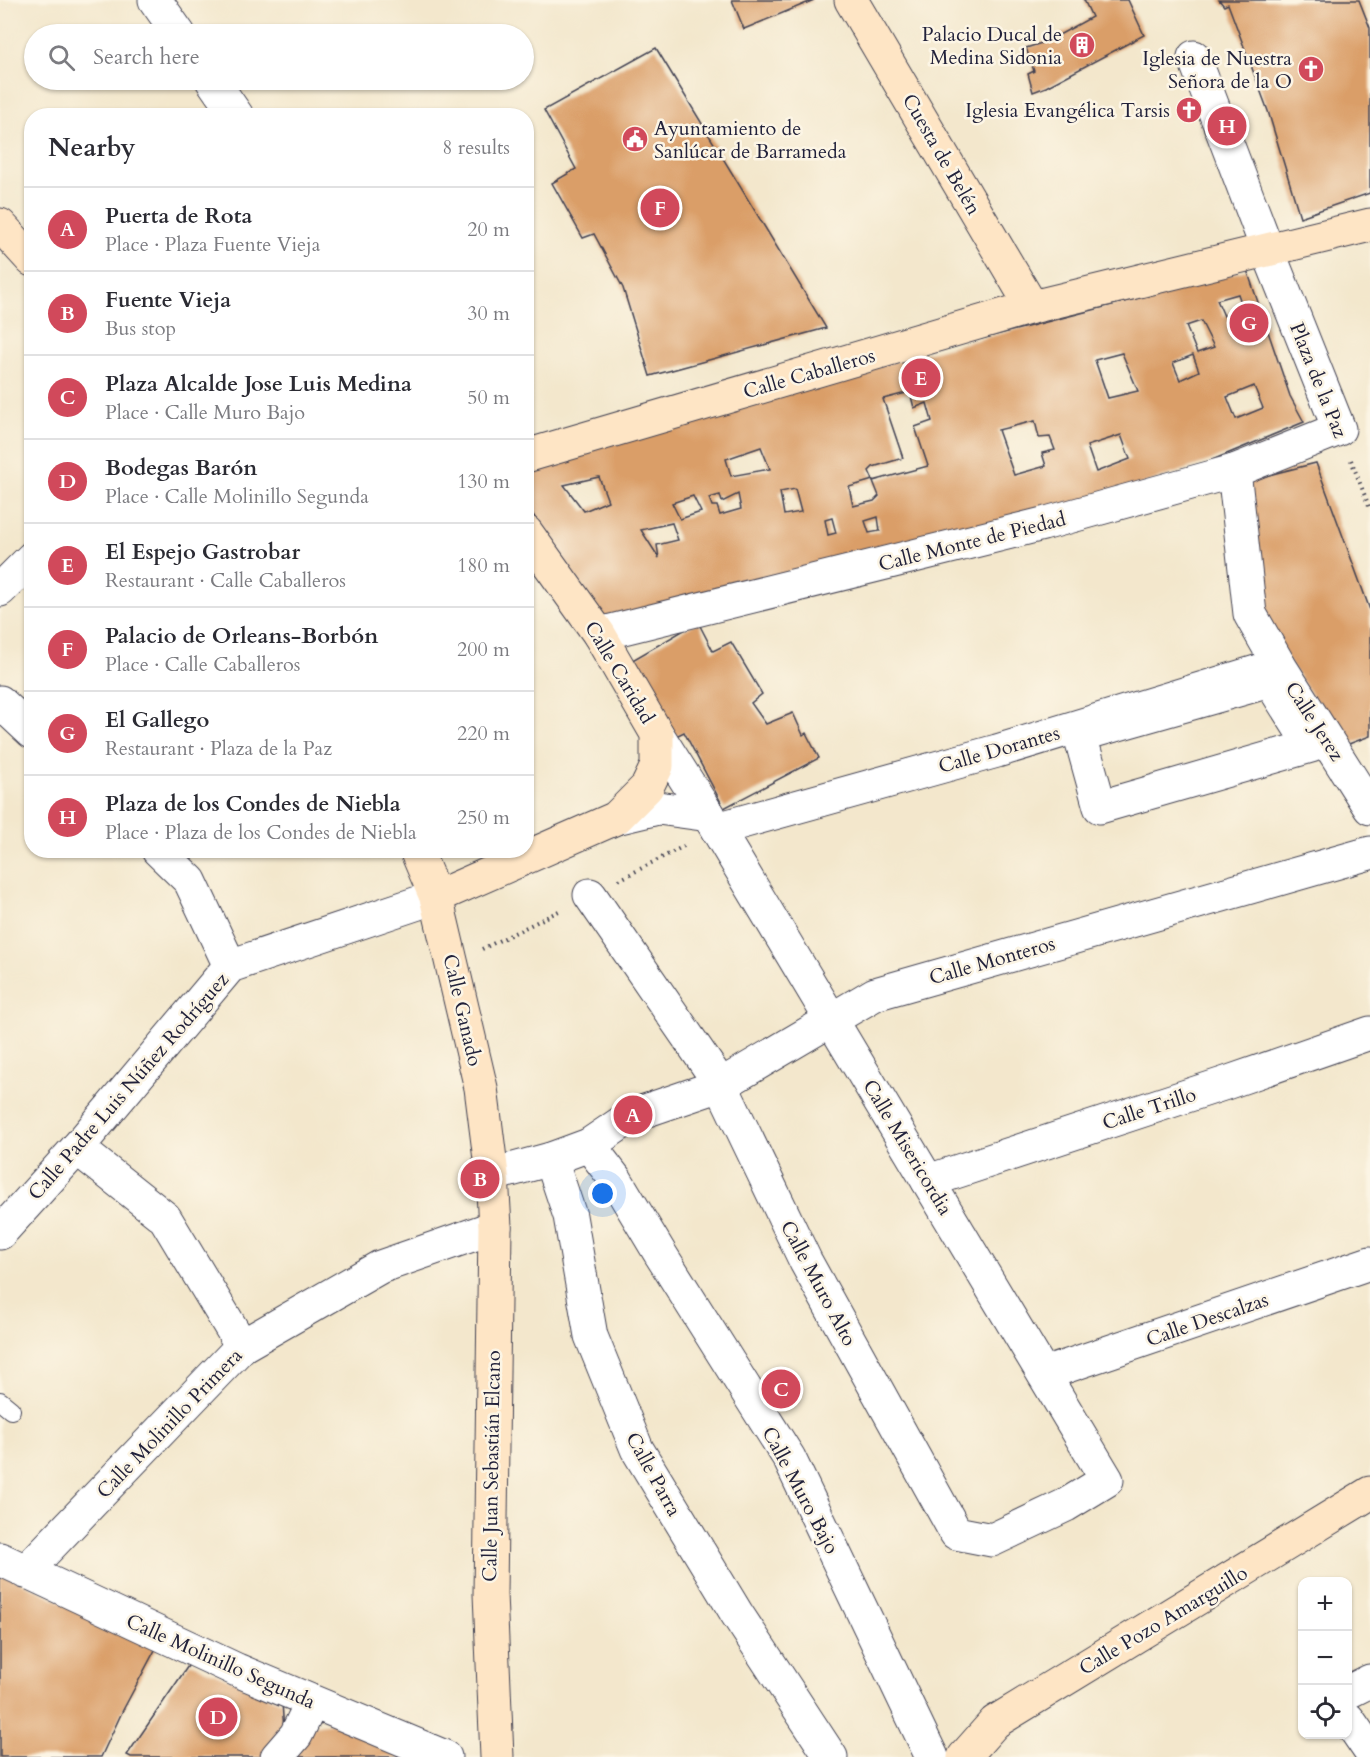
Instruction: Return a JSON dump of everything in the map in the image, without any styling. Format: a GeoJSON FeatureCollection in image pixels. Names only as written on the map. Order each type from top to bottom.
{"type":"FeatureCollection","features":[{"type":"Feature","properties":{"kind":"street"},"geometry":{"type":"LineString","coordinates":[[154,0],[172,24]]}},
{"type":"Feature","properties":{"kind":"street","name":"Cuesta de Belén"},"geometry":{"type":"LineString","coordinates":[[851,0],[1032,307]]}},
{"type":"Feature","properties":{"kind":"street","name":"Plaza de la Paz"},"geometry":{"type":"LineString","coordinates":[[1194,57],[1339,429]]}},
{"type":"Feature","properties":{"kind":"street"},"geometry":{"type":"LineString","coordinates":[[219,90],[231,108]]}},
{"type":"Feature","properties":{"kind":"street"},"geometry":{"type":"LineString","coordinates":[[0,225],[24,251]]}},
{"type":"Feature","properties":{"kind":"street","name":"Calle Caballeros"},"geometry":{"type":"LineString","coordinates":[[534,454],[1032,307],[1370,225]]}},
{"type":"Feature","properties":{"kind":"street","name":"Calle Monte de Piedad"},"geometry":{"type":"LineString","coordinates":[[600,634],[1043,524],[1234,471],[1339,429]]}},
{"type":"Feature","properties":{"kind":"street","name":"Calle Jerez"},"geometry":{"type":"LineString","coordinates":[[1234,471],[1250,614],[1279,665],[1370,808]]}},
{"type":"Feature","properties":{"kind":"street","name":"Calle Caridad"},"geometry":{"type":"LineString","coordinates":[[534,543],[600,634],[657,734],[713,822]]}},
{"type":"Feature","properties":{"kind":"street"},"geometry":{"type":"LineString","coordinates":[[0,590],[24,566]]}},
{"type":"Feature","properties":{"kind":"street","name":"Calle Dorantes"},"geometry":{"type":"LineString","coordinates":[[713,822],[997,751],[1279,665]]}},
{"type":"Feature","properties":{"kind":"street"},"geometry":{"type":"LineString","coordinates":[[1270,681],[1311,746],[1100,807],[1080,735],[1270,681]]}},
{"type":"Feature","properties":{"kind":"street"},"geometry":{"type":"LineString","coordinates":[[0,702],[24,724]]}},
{"type":"Feature","properties":{"kind":"street"},"geometry":{"type":"LineString","coordinates":[[616,818],[647,787],[657,766],[657,734]]}},
{"type":"Feature","properties":{"kind":"street"},"geometry":{"type":"LineString","coordinates":[[534,854],[616,818],[658,808],[713,822]]}},
{"type":"Feature","properties":{"kind":"street","name":"Calle Misericordia"},"geometry":{"type":"LineString","coordinates":[[713,822],[1107,1480]]}},
{"type":"Feature","properties":{"kind":"street","name":"Calle Monteros"},"geometry":{"type":"LineString","coordinates":[[492,1175],[551,1159],[589,1145],[633,1115],[721,1085],[875,994],[1370,853]]}},
{"type":"Feature","properties":{"kind":"street"},"geometry":{"type":"LineString","coordinates":[[166,858],[190,881],[230,966]]}},
{"type":"Feature","properties":{"kind":"street","name":"Calle Ganado"},"geometry":{"type":"LineString","coordinates":[[419,858],[436,897],[481,1088],[492,1175]]}},
{"type":"Feature","properties":{"kind":"street"},"geometry":{"type":"LineString","coordinates":[[436,897],[525,858]]}},
{"type":"Feature","properties":{"kind":"street","name":"Calle Muro Alto"},"geometry":{"type":"LineString","coordinates":[[590,895],[721,1085],[806,1262],[956,1533],[992,1540],[1066,1505],[1107,1480]]}},
{"type":"Feature","properties":{"kind":"street","name":"Calle Padre Luis Núñez Rodríguez"},"geometry":{"type":"LineString","coordinates":[[0,1233],[77,1148],[230,966],[436,897]]}},
{"type":"Feature","properties":{"kind":"street","name":"Calle Trillo"},"geometry":{"type":"LineString","coordinates":[[928,1181],[1370,1033]]}},
{"type":"Feature","properties":{"kind":"street","name":"Calle Muro Bajo"},"geometry":{"type":"LineString","coordinates":[[589,1145],[616,1180],[789,1458],[932,1757]]}},
{"type":"Feature","properties":{"kind":"street"},"geometry":{"type":"LineString","coordinates":[[77,1148],[165,1218],[242,1346]]}},
{"type":"Feature","properties":{"kind":"street","name":"Calle Parra"},"geometry":{"type":"LineString","coordinates":[[551,1159],[570,1216],[591,1336],[637,1449],[737,1614],[831,1757]]}},
{"type":"Feature","properties":{"kind":"street","name":"Calle Juan Sebastián Elcano"},"geometry":{"type":"LineString","coordinates":[[492,1175],[495,1227],[490,1594],[497,1757]]}},
{"type":"Feature","properties":{"kind":"street","name":"Calle Molinillo Primera"},"geometry":{"type":"LineString","coordinates":[[13,1566],[242,1346],[380,1267],[495,1227]]}},
{"type":"Feature","properties":{"kind":"street","name":"Calle Descalzas"},"geometry":{"type":"LineString","coordinates":[[1044,1374],[1370,1263]]}},
{"type":"Feature","properties":{"kind":"street","name":"Calle Pozo Amarguillo"},"geometry":{"type":"LineString","coordinates":[[963,1757],[995,1722],[1370,1493]]}},
{"type":"Feature","properties":{"kind":"street","name":"Calle Molinillo Segunda"},"geometry":{"type":"LineString","coordinates":[[13,1566],[237,1670],[445,1757]]}},
{"type":"Feature","properties":{"kind":"street"},"geometry":{"type":"LineString","coordinates":[[1352,1690],[1370,1681]]}},
{"type":"Feature","properties":{"kind":"street"},"geometry":{"type":"LineString","coordinates":[[277,1757],[296,1735],[312,1702]]}},
{"type":"Feature","properties":{"kind":"street"},"geometry":{"type":"LineString","coordinates":[[1352,1726],[1370,1751]]}},
{"type":"Feature","properties":{"kind":"path","name":"Plaza de la Paz"},"geometry":{"type":"LineString","coordinates":[[1339,429],[1370,509]]}},
{"type":"Feature","properties":{"kind":"building"},"geometry":{"type":"Polygon","coordinates":[[[732,0],[814,0],[744,29],[732,0]]]}},
{"type":"Feature","properties":{"kind":"building","name":"Palacio Ducal de Medina Sidonia"},"geometry":{"type":"Polygon","coordinates":[[[1084,0],[1128,0],[1144,35],[1033,92],[1028,74],[1034,71],[1026,48],[1048,41],[1092,17],[1084,0]]]}},
{"type":"Feature","properties":{"kind":"building","name":"Iglesia de Nuestra Señora de la O"},"geometry":{"type":"Polygon","coordinates":[[[1219,0],[1359,0],[1370,28],[1370,193],[1300,217],[1268,111],[1228,4],[1224,6],[1219,0]]]}},
{"type":"Feature","properties":{"kind":"building"},"geometry":{"type":"Polygon","coordinates":[[[656,48],[826,328],[650,376],[623,288],[594,234],[583,238],[552,183],[576,169],[544,110],[656,48]]]}},
{"type":"Feature","properties":{"kind":"building"},"geometry":{"type":"Polygon","coordinates":[[[1247,270],[1290,396],[1304,422],[1212,460],[1140,485],[606,627],[534,516],[534,465],[900,360],[1247,270]],[[1238,294],[1217,300],[1224,316],[1243,308],[1238,294]],[[1201,321],[1186,326],[1197,353],[1214,347],[1201,321]],[[1122,353],[1095,360],[1108,398],[1138,391],[1122,353]],[[1193,355],[1173,363],[1180,380],[1199,371],[1193,355]],[[1254,386],[1227,397],[1236,419],[1263,408],[1254,386]],[[910,392],[883,399],[903,458],[873,467],[869,471],[873,480],[849,487],[853,506],[874,501],[879,496],[873,481],[928,466],[915,427],[932,421],[927,403],[914,408],[910,392]],[[1035,421],[998,430],[1014,475],[1046,466],[1042,453],[1055,450],[1050,437],[1039,438],[1035,421]],[[1121,435],[1087,446],[1096,472],[1130,459],[1121,435]],[[761,447],[726,459],[731,476],[770,469],[761,447]],[[599,477],[564,485],[584,511],[608,501],[599,477]],[[795,489],[780,492],[784,515],[801,512],[795,489]],[[738,494],[722,502],[720,495],[709,498],[712,506],[717,506],[720,515],[741,509],[738,494]],[[693,496],[672,503],[680,519],[701,512],[693,496]],[[878,517],[865,521],[869,533],[880,531],[878,517]],[[832,518],[825,520],[828,535],[836,533],[832,518]],[[672,523],[641,530],[659,558],[657,545],[678,540],[672,523]]]}},
{"type":"Feature","properties":{"kind":"building"},"geometry":{"type":"Polygon","coordinates":[[[1316,463],[1370,610],[1370,736],[1346,745],[1266,628],[1249,480],[1316,463]]]}},
{"type":"Feature","properties":{"kind":"building"},"geometry":{"type":"Polygon","coordinates":[[[698,622],[713,651],[731,642],[762,694],[751,703],[766,724],[793,713],[803,735],[806,733],[819,758],[724,808],[684,732],[672,738],[629,662],[698,622]]]}},
{"type":"Feature","properties":{"kind":"building"},"geometry":{"type":"Polygon","coordinates":[[[0,1572],[156,1648],[101,1757],[0,1757],[0,1572]]]}},
{"type":"Feature","properties":{"kind":"building"},"geometry":{"type":"Polygon","coordinates":[[[190,1663],[282,1702],[284,1732],[264,1757],[131,1757],[127,1755],[190,1663]]]}},
{"type":"Feature","properties":{"kind":"building"},"geometry":{"type":"Polygon","coordinates":[[[333,1723],[409,1757],[287,1757],[310,1726],[333,1723]]]}},
{"type":"Feature","properties":{"kind":"place","name":"Palacio Ducal de Medina Sidonia"},"geometry":{"type":"Point","coordinates":[1082,45]}},
{"type":"Feature","properties":{"kind":"place","name":"Iglesia de Nuestra Señora de la O"},"geometry":{"type":"Point","coordinates":[1311,69]}},
{"type":"Feature","properties":{"kind":"place","name":"Iglesia Evangélica Tarsis"},"geometry":{"type":"Point","coordinates":[1189,110]}},
{"type":"Feature","properties":{"kind":"place","name":"Plaza de los Condes de Niebla"},"geometry":{"type":"Point","coordinates":[1227,126]}},
{"type":"Feature","properties":{"kind":"place","name":"Ayuntamiento de Sanlúcar de Barrameda"},"geometry":{"type":"Point","coordinates":[635,139]}},
{"type":"Feature","properties":{"kind":"place","name":"Palacio de Orleans-Borbón"},"geometry":{"type":"Point","coordinates":[660,208]}},
{"type":"Feature","properties":{"kind":"place","name":"El Gallego"},"geometry":{"type":"Point","coordinates":[1249,323]}},
{"type":"Feature","properties":{"kind":"place","name":"El Espejo Gastrobar"},"geometry":{"type":"Point","coordinates":[921,378]}},
{"type":"Feature","properties":{"kind":"place","name":"Puerta de Rota"},"geometry":{"type":"Point","coordinates":[633,1115]}},
{"type":"Feature","properties":{"kind":"place","name":"Fuente Vieja"},"geometry":{"type":"Point","coordinates":[480,1179]}},
{"type":"Feature","properties":{"kind":"place","name":"Plaza Alcalde Jose Luis Medina"},"geometry":{"type":"Point","coordinates":[781,1389]}},
{"type":"Feature","properties":{"kind":"place","name":"Bodegas Barón"},"geometry":{"type":"Point","coordinates":[218,1717]}}]}
